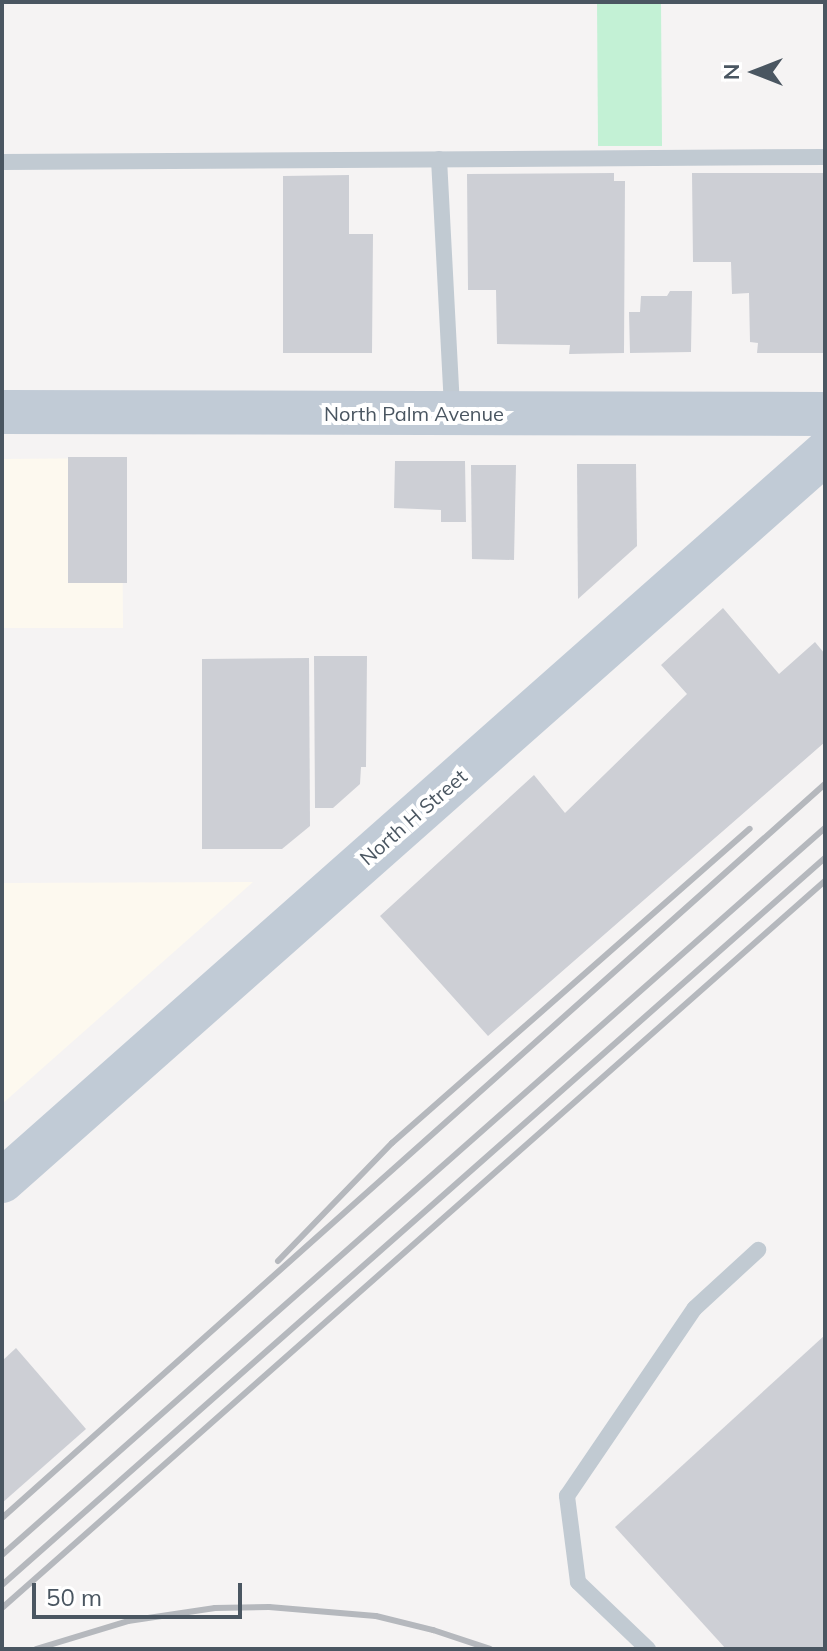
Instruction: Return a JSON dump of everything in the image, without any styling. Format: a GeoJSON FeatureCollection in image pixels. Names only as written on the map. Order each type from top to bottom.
{"type":"FeatureCollection","features":[{"type":"Feature","properties":{"kind":"main road","name":"North Palm Avenue"},"geometry":{"type":"LineString","coordinates":[[2,412],[825,414]]}},
{"type":"Feature","properties":{"kind":"main road","name":"North H Street"},"geometry":{"type":"LineString","coordinates":[[2,1181],[825,453]]}},
{"type":"Feature","properties":{"kind":"lane"},"geometry":{"type":"LineString","coordinates":[[2,162],[825,157]]}},
{"type":"Feature","properties":{"kind":"lane"},"geometry":{"type":"LineString","coordinates":[[439,159],[452,413]]}},
{"type":"Feature","properties":{"kind":"lane"},"geometry":{"type":"LineString","coordinates":[[648,1649],[578,1582],[567,1496],[695,1308],[758,1250]]}},
{"type":"Feature","properties":{"kind":"shaded area"},"geometry":{"type":"Polygon","coordinates":[[[122,458],[123,628],[2,628],[2,459],[122,458]]]}},
{"type":"Feature","properties":{"kind":"shaded area"},"geometry":{"type":"Polygon","coordinates":[[[253,882],[2,1104],[2,883],[253,882]]]}},
{"type":"Feature","properties":{"kind":"green space"},"geometry":{"type":"Polygon","coordinates":[[[597,2],[661,2],[662,146],[598,146],[597,2]]]}},
{"type":"Feature","properties":{"kind":"building"},"geometry":{"type":"Polygon","coordinates":[[[614,173],[614,181],[625,181],[624,353],[569,354],[570,345],[497,344],[496,290],[468,290],[467,174],[614,173]]]}},
{"type":"Feature","properties":{"kind":"building"},"geometry":{"type":"Polygon","coordinates":[[[692,173],[825,173],[825,353],[757,353],[758,343],[750,342],[749,293],[732,294],[731,262],[693,262],[692,173]]]}},
{"type":"Feature","properties":{"kind":"building"},"geometry":{"type":"Polygon","coordinates":[[[349,175],[349,234],[373,234],[372,353],[283,353],[283,176],[349,175]]]}},
{"type":"Feature","properties":{"kind":"building"},"geometry":{"type":"Polygon","coordinates":[[[670,291],[692,291],[691,352],[630,353],[629,312],[640,312],[641,296],[667,296],[670,291]]]}},
{"type":"Feature","properties":{"kind":"building"},"geometry":{"type":"Polygon","coordinates":[[[68,457],[127,457],[127,583],[68,583],[68,457]]]}},
{"type":"Feature","properties":{"kind":"building"},"geometry":{"type":"Polygon","coordinates":[[[395,461],[465,461],[466,522],[441,522],[441,510],[394,508],[395,461]]]}},
{"type":"Feature","properties":{"kind":"building"},"geometry":{"type":"Polygon","coordinates":[[[577,464],[636,464],[637,546],[578,599],[577,464]]]}},
{"type":"Feature","properties":{"kind":"building"},"geometry":{"type":"Polygon","coordinates":[[[471,465],[516,465],[514,560],[472,559],[471,465]]]}},
{"type":"Feature","properties":{"kind":"building"},"geometry":{"type":"Polygon","coordinates":[[[723,608],[779,674],[815,642],[825,654],[825,742],[488,1036],[380,916],[534,775],[565,813],[687,694],[661,665],[723,608]]]}},
{"type":"Feature","properties":{"kind":"building"},"geometry":{"type":"Polygon","coordinates":[[[314,656],[367,656],[366,767],[361,767],[360,784],[333,808],[315,808],[314,656]]]}},
{"type":"Feature","properties":{"kind":"building"},"geometry":{"type":"Polygon","coordinates":[[[309,658],[310,826],[282,849],[202,849],[202,659],[309,658]]]}},
{"type":"Feature","properties":{"kind":"building"},"geometry":{"type":"Polygon","coordinates":[[[825,1335],[825,1649],[726,1649],[615,1527],[825,1335]]]}},
{"type":"Feature","properties":{"kind":"building"},"geometry":{"type":"Polygon","coordinates":[[[16,1348],[86,1429],[2,1503],[2,1361],[16,1348]]]}},
{"type":"Feature","properties":{"kind":"railway"},"geometry":{"type":"LineString","coordinates":[[2,1518],[825,784]]}},
{"type":"Feature","properties":{"kind":"railway"},"geometry":{"type":"LineString","coordinates":[[2,1555],[825,828]]}},
{"type":"Feature","properties":{"kind":"railway"},"geometry":{"type":"LineString","coordinates":[[278,1261],[392,1143],[750,829]]}},
{"type":"Feature","properties":{"kind":"railway"},"geometry":{"type":"LineString","coordinates":[[2,1585],[825,858]]}},
{"type":"Feature","properties":{"kind":"railway"},"geometry":{"type":"LineString","coordinates":[[2,1608],[825,881]]}},
{"type":"Feature","properties":{"kind":"railway"},"geometry":{"type":"LineString","coordinates":[[36,1649],[128,1621],[215,1608],[269,1607],[376,1616],[433,1630],[490,1649]]}}]}
